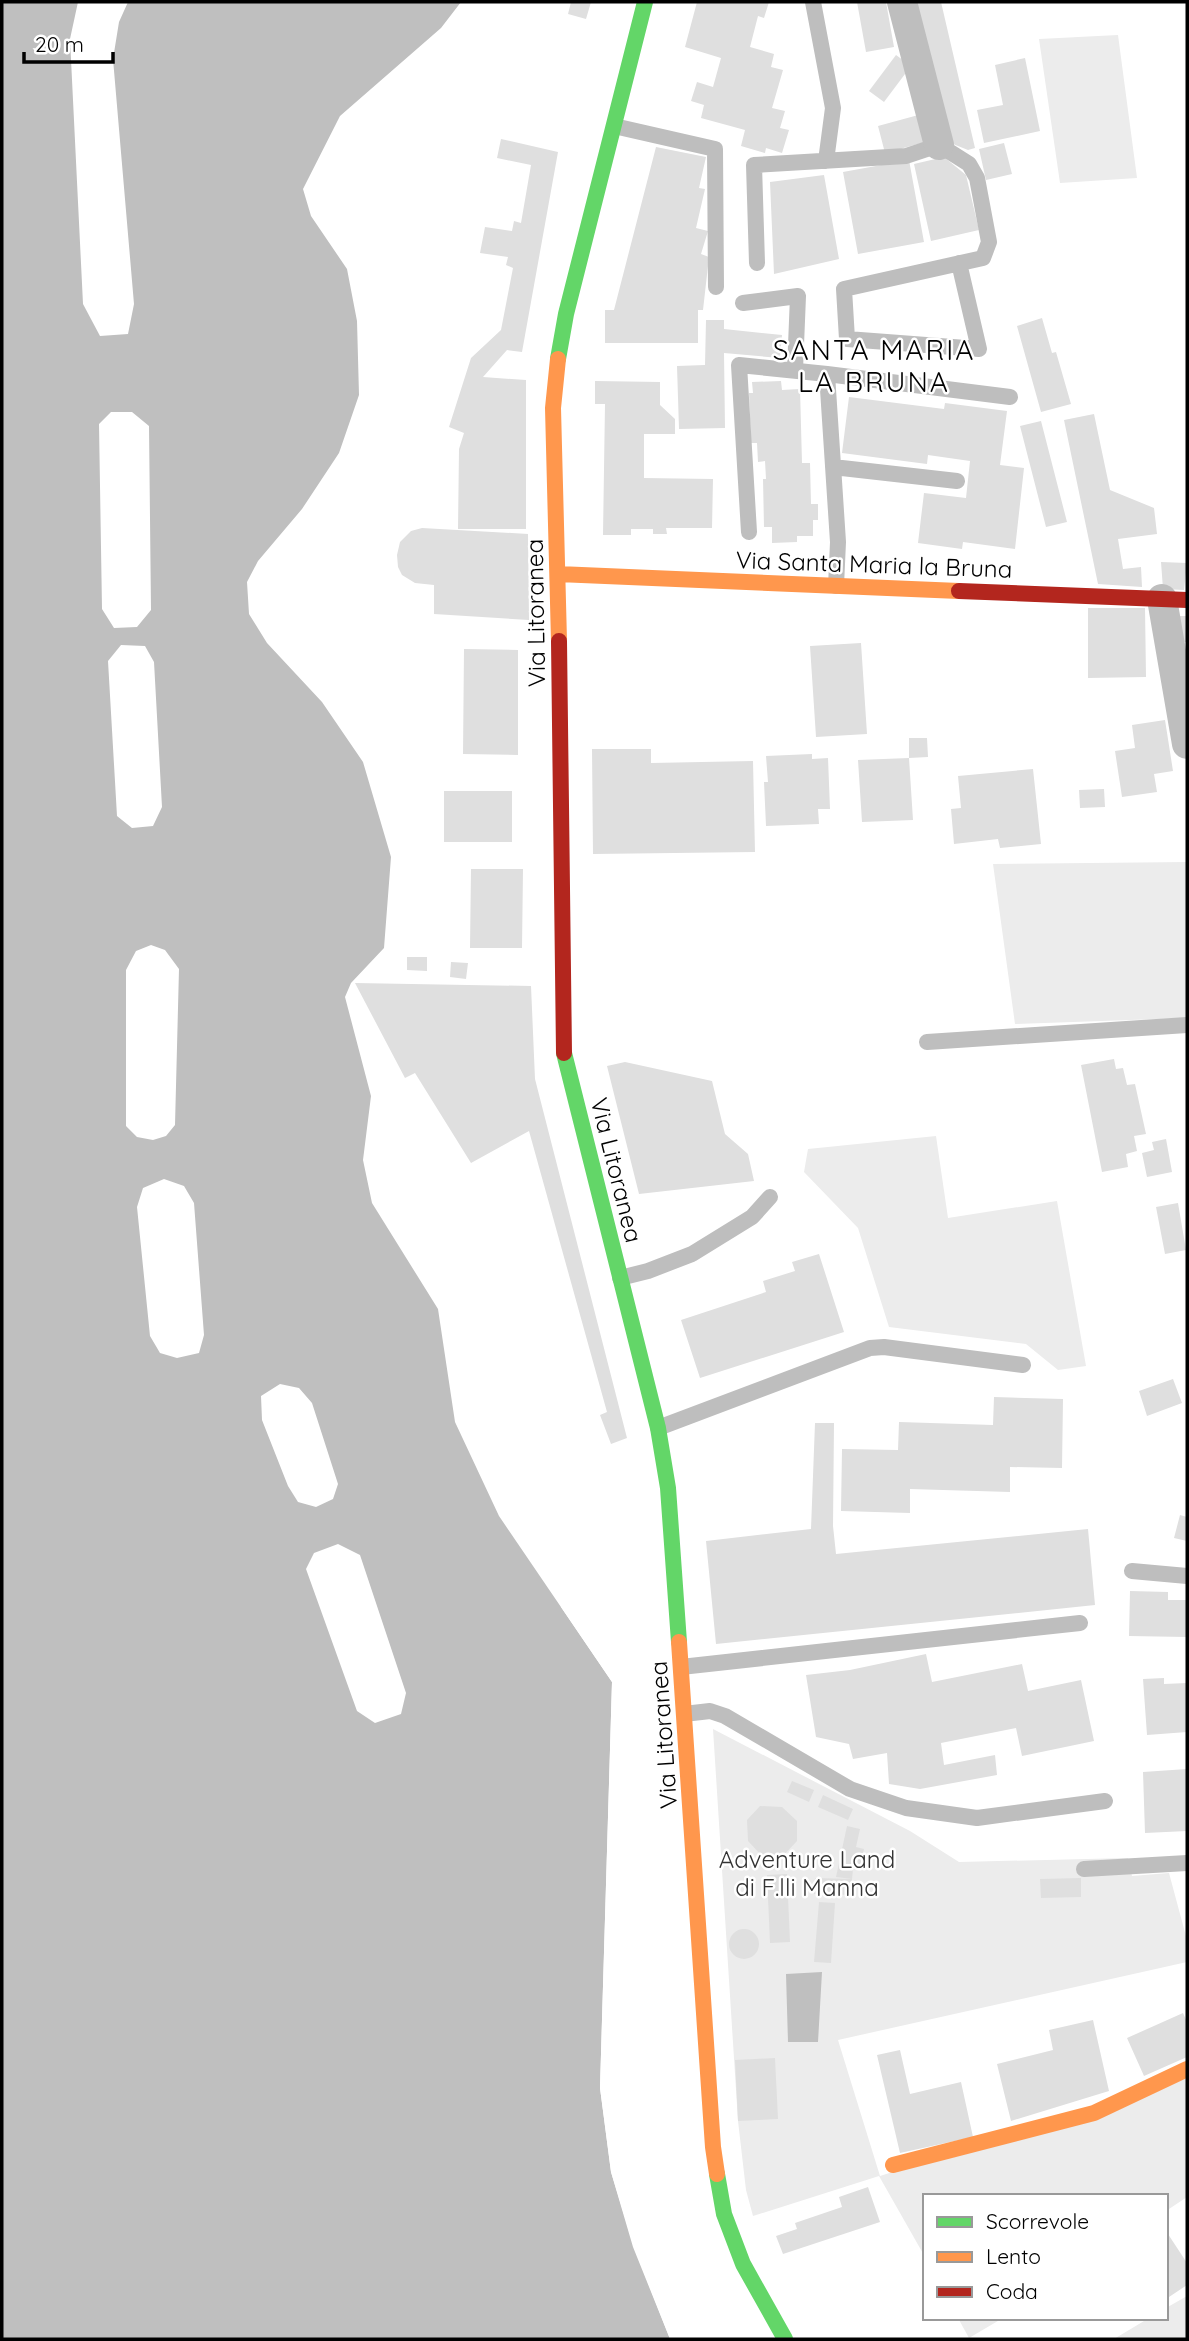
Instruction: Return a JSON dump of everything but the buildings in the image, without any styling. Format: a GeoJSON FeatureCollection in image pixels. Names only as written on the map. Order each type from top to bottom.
{"type":"FeatureCollection","features":[{"type":"Feature","properties":{"kind":"street","name":"Via Litoranea"},"geometry":{"type":"LineString","coordinates":[[645,2],[566,314],[553,408],[558,574],[562,1036],[564,1058],[658,1428],[668,1488],[713,2147],[724,2214],[743,2264],[785,2339]]}},
{"type":"Feature","properties":{"kind":"street"},"geometry":{"type":"LineString","coordinates":[[902,2],[939,145]]}},
{"type":"Feature","properties":{"kind":"street","name":"Via Santa Maria la Bruna"},"geometry":{"type":"LineString","coordinates":[[558,574],[1174,599]]}},
{"type":"Feature","properties":{"kind":"street"},"geometry":{"type":"LineString","coordinates":[[1174,599],[1187,744]]}},
{"type":"Feature","properties":{"kind":"street"},"geometry":{"type":"LineString","coordinates":[[894,2165],[1094,2113],[1187,2069]]}},
{"type":"Feature","properties":{"kind":"lane"},"geometry":{"type":"LineString","coordinates":[[813,2],[833,108],[826,161]]}},
{"type":"Feature","properties":{"kind":"lane"},"geometry":{"type":"LineString","coordinates":[[614,126],[715,149],[716,287]]}},
{"type":"Feature","properties":{"kind":"lane"},"geometry":{"type":"LineString","coordinates":[[757,263],[754,165],[905,156],[939,145],[969,164],[977,178],[989,242],[983,257],[844,289],[847,339],[979,349],[959,263]]}},
{"type":"Feature","properties":{"kind":"lane"},"geometry":{"type":"LineString","coordinates":[[743,303],[798,296],[795,370]]}},
{"type":"Feature","properties":{"kind":"lane"},"geometry":{"type":"LineString","coordinates":[[749,532],[739,365],[1010,397]]}},
{"type":"Feature","properties":{"kind":"lane"},"geometry":{"type":"LineString","coordinates":[[827,374],[838,542],[836,586]]}},
{"type":"Feature","properties":{"kind":"lane"},"geometry":{"type":"LineString","coordinates":[[834,467],[957,481]]}},
{"type":"Feature","properties":{"kind":"lane"},"geometry":{"type":"LineString","coordinates":[[927,1042],[1187,1025]]}},
{"type":"Feature","properties":{"kind":"lane"},"geometry":{"type":"LineString","coordinates":[[620,1278],[648,1271],[692,1254],[752,1217],[770,1197]]}},
{"type":"Feature","properties":{"kind":"lane"},"geometry":{"type":"LineString","coordinates":[[658,1428],[870,1348],[884,1347],[1023,1365]]}},
{"type":"Feature","properties":{"kind":"lane"},"geometry":{"type":"LineString","coordinates":[[1132,1571],[1187,1576]]}},
{"type":"Feature","properties":{"kind":"lane"},"geometry":{"type":"LineString","coordinates":[[681,1667],[1080,1623]]}},
{"type":"Feature","properties":{"kind":"lane"},"geometry":{"type":"LineString","coordinates":[[684,1714],[710,1711],[725,1716],[850,1789],[906,1808],[977,1818],[1105,1801]]}},
{"type":"Feature","properties":{"kind":"lane"},"geometry":{"type":"LineString","coordinates":[[1084,1869],[1187,1863]]}},
{"type":"Feature","properties":{"kind":"green space"},"geometry":{"type":"Polygon","coordinates":[[[1118,35],[1137,178],[1060,183],[1039,39],[1118,35]]]}},
{"type":"Feature","properties":{"kind":"green space"},"geometry":{"type":"Polygon","coordinates":[[[1187,862],[1187,1018],[1015,1024],[993,864],[1187,862]]]}},
{"type":"Feature","properties":{"kind":"green space"},"geometry":{"type":"Polygon","coordinates":[[[936,1136],[948,1218],[1057,1201],[1086,1366],[1058,1370],[1026,1344],[889,1327],[858,1228],[804,1172],[808,1149],[936,1136]]]}},
{"type":"Feature","properties":{"kind":"green space","name":"Adventure Land di F.lli Manna"},"geometry":{"type":"Polygon","coordinates":[[[713,1729],[910,1831],[959,1862],[1128,1858],[1132,1876],[1169,1873],[1187,1940],[1187,1962],[838,2040],[880,2176],[1187,2078],[1187,2197],[1168,2210],[1168,2194],[923,2194],[923,2253],[879,2176],[753,2216],[746,2190],[738,2121],[713,1729]]]}},
{"type":"Feature","properties":{"kind":"green space"},"geometry":{"type":"Polygon","coordinates":[[[1187,2296],[1187,2339],[1114,2339],[1146,2320],[1168,2320],[1168,2307],[1187,2296]]]}},
{"type":"Feature","properties":{"kind":"green space"},"geometry":{"type":"Polygon","coordinates":[[[959,2320],[1000,2320],[969,2338],[959,2320]]]}},
{"type":"Feature","properties":{"kind":"shaded area"},"geometry":{"type":"Polygon","coordinates":[[[2,2],[461,2],[441,28],[340,116],[303,189],[311,216],[347,269],[357,321],[359,395],[339,453],[302,509],[258,561],[247,582],[249,614],[267,643],[322,702],[363,762],[391,857],[384,948],[351,983],[345,997],[371,1096],[363,1160],[372,1203],[438,1309],[455,1422],[499,1516],[612,1682],[600,2088],[611,2172],[634,2247],[670,2339],[2,2339],[2,2]]]}},
{"type":"Feature","properties":{"kind":"shaded area"},"geometry":{"type":"Polygon","coordinates":[[[822,1972],[818,2042],[788,2042],[786,1974],[822,1972]]]}},
{"type":"Feature","properties":{"kind":"pier"},"geometry":{"type":"Polygon","coordinates":[[[78,2],[128,2],[119,22],[113,59],[134,304],[128,334],[100,336],[83,304],[70,39],[78,2]]]}},
{"type":"Feature","properties":{"kind":"pier"},"geometry":{"type":"Polygon","coordinates":[[[111,412],[132,412],[149,426],[151,610],[137,627],[114,628],[102,609],[99,424],[111,412]]]}},
{"type":"Feature","properties":{"kind":"pier"},"geometry":{"type":"Polygon","coordinates":[[[121,645],[145,646],[154,662],[162,807],[153,826],[132,828],[117,816],[108,661],[121,645]]]}},
{"type":"Feature","properties":{"kind":"pier"},"geometry":{"type":"Polygon","coordinates":[[[151,945],[165,950],[179,969],[175,1125],[166,1136],[153,1140],[137,1137],[126,1126],[126,970],[136,951],[151,945]]]}},
{"type":"Feature","properties":{"kind":"pier"},"geometry":{"type":"Polygon","coordinates":[[[164,1179],[184,1186],[194,1203],[204,1335],[199,1353],[177,1358],[160,1353],[150,1336],[137,1207],[143,1188],[164,1179]]]}},
{"type":"Feature","properties":{"kind":"pier"},"geometry":{"type":"Polygon","coordinates":[[[280,1384],[299,1388],[312,1403],[338,1484],[333,1499],[316,1507],[298,1502],[288,1486],[262,1420],[261,1396],[280,1384]]]}},
{"type":"Feature","properties":{"kind":"pier"},"geometry":{"type":"Polygon","coordinates":[[[338,1544],[360,1555],[406,1693],[401,1714],[375,1723],[357,1711],[306,1569],[314,1553],[338,1544]]]}},
{"type":"Feature","properties":{"kind":"pier"},"geometry":{"type":"Polygon","coordinates":[[[565,1606],[616,1681],[603,2088],[614,2171],[637,2245],[673,2339],[670,2339],[633,2247],[611,2172],[600,2088],[612,1682],[561,1607],[565,1606]]]}},
{"type":"Feature","properties":{"kind":"traffic: fast"},"geometry":{"type":"LineString","coordinates":[[558,359],[566,314],[645,2]]}},
{"type":"Feature","properties":{"kind":"traffic: fast"},"geometry":{"type":"LineString","coordinates":[[564,1053],[658,1428],[668,1488],[679,1642]]}},
{"type":"Feature","properties":{"kind":"traffic: fast"},"geometry":{"type":"LineString","coordinates":[[717,2174],[724,2214],[743,2264],[785,2339]]}},
{"type":"Feature","properties":{"kind":"traffic: slow"},"geometry":{"type":"LineString","coordinates":[[558,359],[553,408],[559,641]]}},
{"type":"Feature","properties":{"kind":"traffic: slow"},"geometry":{"type":"LineString","coordinates":[[558,574],[959,591]]}},
{"type":"Feature","properties":{"kind":"traffic: slow"},"geometry":{"type":"LineString","coordinates":[[679,1642],[717,2174]]}},
{"type":"Feature","properties":{"kind":"traffic: slow"},"geometry":{"type":"LineString","coordinates":[[893,2165],[1094,2113],[1187,2069]]}},
{"type":"Feature","properties":{"kind":"traffic: jam"},"geometry":{"type":"LineString","coordinates":[[959,591],[1187,600]]}},
{"type":"Feature","properties":{"kind":"traffic: jam"},"geometry":{"type":"LineString","coordinates":[[559,641],[564,1053]]}},
{"type":"Feature","properties":{"kind":"district","name":"SANTA MARIA LA BRUNA"},"geometry":{"type":"Point","coordinates":[874,365]}}]}
